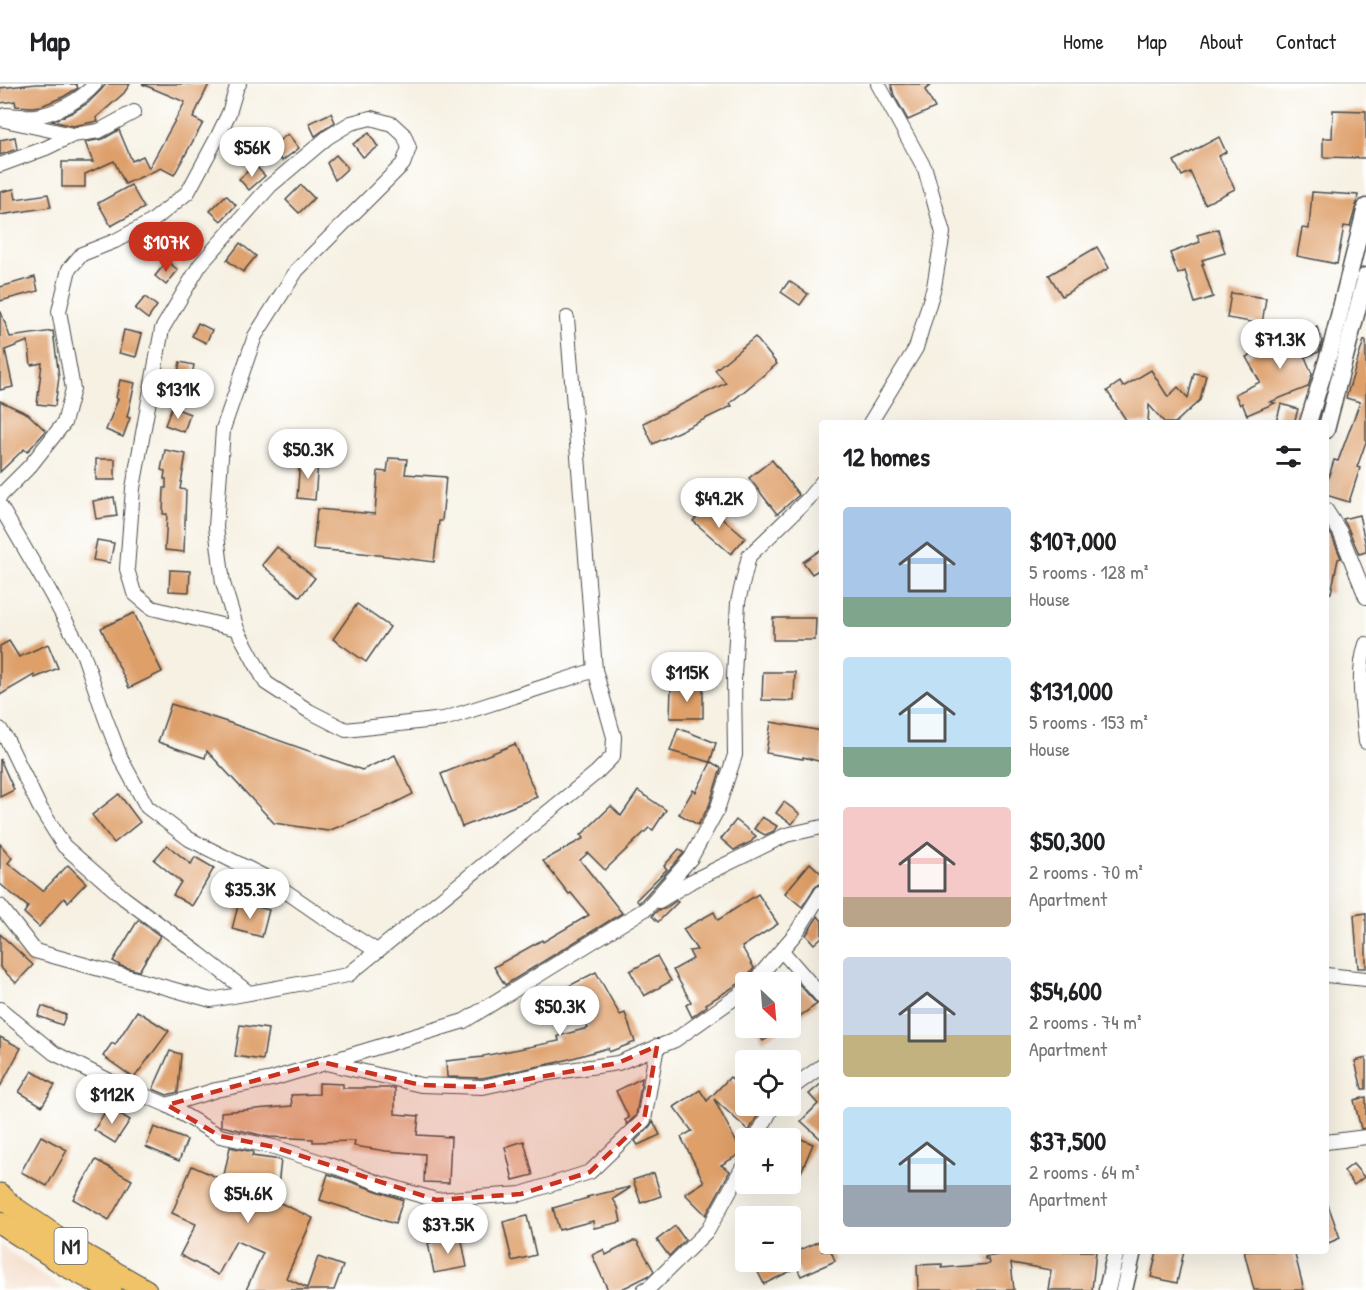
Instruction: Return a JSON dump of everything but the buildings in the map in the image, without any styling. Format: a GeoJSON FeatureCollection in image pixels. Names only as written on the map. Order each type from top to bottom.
{"type":"FeatureCollection","features":[{"type":"Feature","properties":{"kind":"highway","name":"N1"},"geometry":{"type":"LineString","coordinates":[[0,1194],[12,1206],[78,1251],[146,1290]]}},
{"type":"Feature","properties":{"kind":"highway","name":"N1"},"geometry":{"type":"LineString","coordinates":[[0,1223],[66,1266],[111,1290]]}},
{"type":"Feature","properties":{"kind":"street"},"geometry":{"type":"LineString","coordinates":[[0,114],[36,116],[66,106],[94,84]]}},
{"type":"Feature","properties":{"kind":"street"},"geometry":{"type":"LineString","coordinates":[[0,496],[30,466],[64,423],[73,388],[59,311],[69,269],[82,254],[115,241],[151,222],[188,192],[218,136],[239,84]]}},
{"type":"Feature","properties":{"kind":"street"},"geometry":{"type":"LineString","coordinates":[[872,420],[916,348],[934,287],[943,233],[925,169],[878,84]]}},
{"type":"Feature","properties":{"kind":"street"},"geometry":{"type":"LineString","coordinates":[[0,165],[73,135],[99,131],[134,112]]}},
{"type":"Feature","properties":{"kind":"street"},"geometry":{"type":"LineString","coordinates":[[237,629],[152,608],[134,593],[127,569],[133,488],[162,328],[200,265],[270,186],[328,137],[351,123],[371,118],[392,123],[404,135],[409,148],[403,164],[297,270],[255,336],[224,429],[216,527],[223,583],[237,629],[266,683],[309,711],[346,730],[444,719],[595,670]]}},
{"type":"Feature","properties":{"kind":"street"},"geometry":{"type":"LineString","coordinates":[[0,119],[73,135]]}},
{"type":"Feature","properties":{"kind":"street"},"geometry":{"type":"LineString","coordinates":[[1309,420],[1332,344],[1366,207]]}},
{"type":"Feature","properties":{"kind":"street"},"geometry":{"type":"LineString","coordinates":[[1329,420],[1366,276]]}},
{"type":"Feature","properties":{"kind":"street"},"geometry":{"type":"LineString","coordinates":[[0,906],[35,951],[211,1000],[348,975],[587,781],[613,756],[614,737],[595,670],[567,318]]}},
{"type":"Feature","properties":{"kind":"street"},"geometry":{"type":"LineString","coordinates":[[647,908],[691,858],[717,810],[735,756],[734,676],[738,602],[749,556],[819,486]]}},
{"type":"Feature","properties":{"kind":"street"},"geometry":{"type":"LineString","coordinates":[[0,507],[45,582],[82,653],[121,759],[147,807],[189,839],[265,877],[377,951]]}},
{"type":"Feature","properties":{"kind":"street"},"geometry":{"type":"LineString","coordinates":[[1329,515],[1340,532],[1366,597]]}},
{"type":"Feature","properties":{"kind":"street"},"geometry":{"type":"LineString","coordinates":[[1366,644],[1360,690],[1366,742]]}},
{"type":"Feature","properties":{"kind":"street"},"geometry":{"type":"LineString","coordinates":[[0,729],[39,806],[64,846],[124,898],[249,993]]}},
{"type":"Feature","properties":{"kind":"street"},"geometry":{"type":"LineString","coordinates":[[167,1105],[216,1090],[272,1078],[464,1021],[690,882],[786,835],[819,828]]}},
{"type":"Feature","properties":{"kind":"street"},"geometry":{"type":"LineString","coordinates":[[763,972],[796,933],[819,897]]}},
{"type":"Feature","properties":{"kind":"street"},"geometry":{"type":"LineString","coordinates":[[782,951],[819,994]]}},
{"type":"Feature","properties":{"kind":"street"},"geometry":{"type":"LineString","coordinates":[[1329,975],[1366,979]]}},
{"type":"Feature","properties":{"kind":"street"},"geometry":{"type":"LineString","coordinates":[[322,1062],[422,1085],[483,1087],[542,1074],[618,1063],[675,1040],[735,998]]}},
{"type":"Feature","properties":{"kind":"street"},"geometry":{"type":"LineString","coordinates":[[0,1009],[54,1053],[110,1081],[167,1105],[220,1136],[274,1147],[436,1200],[521,1194],[590,1172],[644,1120],[657,1046]]}},
{"type":"Feature","properties":{"kind":"street"},"geometry":{"type":"LineString","coordinates":[[801,1081],[819,1068]]}},
{"type":"Feature","properties":{"kind":"street"},"geometry":{"type":"LineString","coordinates":[[1329,1142],[1366,1137]]}},
{"type":"Feature","properties":{"kind":"street"},"geometry":{"type":"LineString","coordinates":[[644,1290],[650,1287],[708,1230],[735,1181]]}},
{"type":"Feature","properties":{"kind":"street"},"geometry":{"type":"LineString","coordinates":[[1107,1290],[1115,1254]]}},
{"type":"Feature","properties":{"kind":"street"},"geometry":{"type":"LineString","coordinates":[[1124,1290],[1132,1254]]}},
{"type":"Feature","properties":{"kind":"highlighted area"},"geometry":{"type":"Polygon","coordinates":[[[657,1046],[644,1120],[590,1172],[521,1194],[436,1200],[274,1147],[220,1136],[167,1105],[322,1062],[421,1085],[483,1087],[618,1063],[657,1046]]]}},
{"type":"Feature","properties":{"kind":"shaded area"},"geometry":{"type":"Polygon","coordinates":[[[0,1245],[64,1290],[0,1290],[0,1245]]]}}]}
